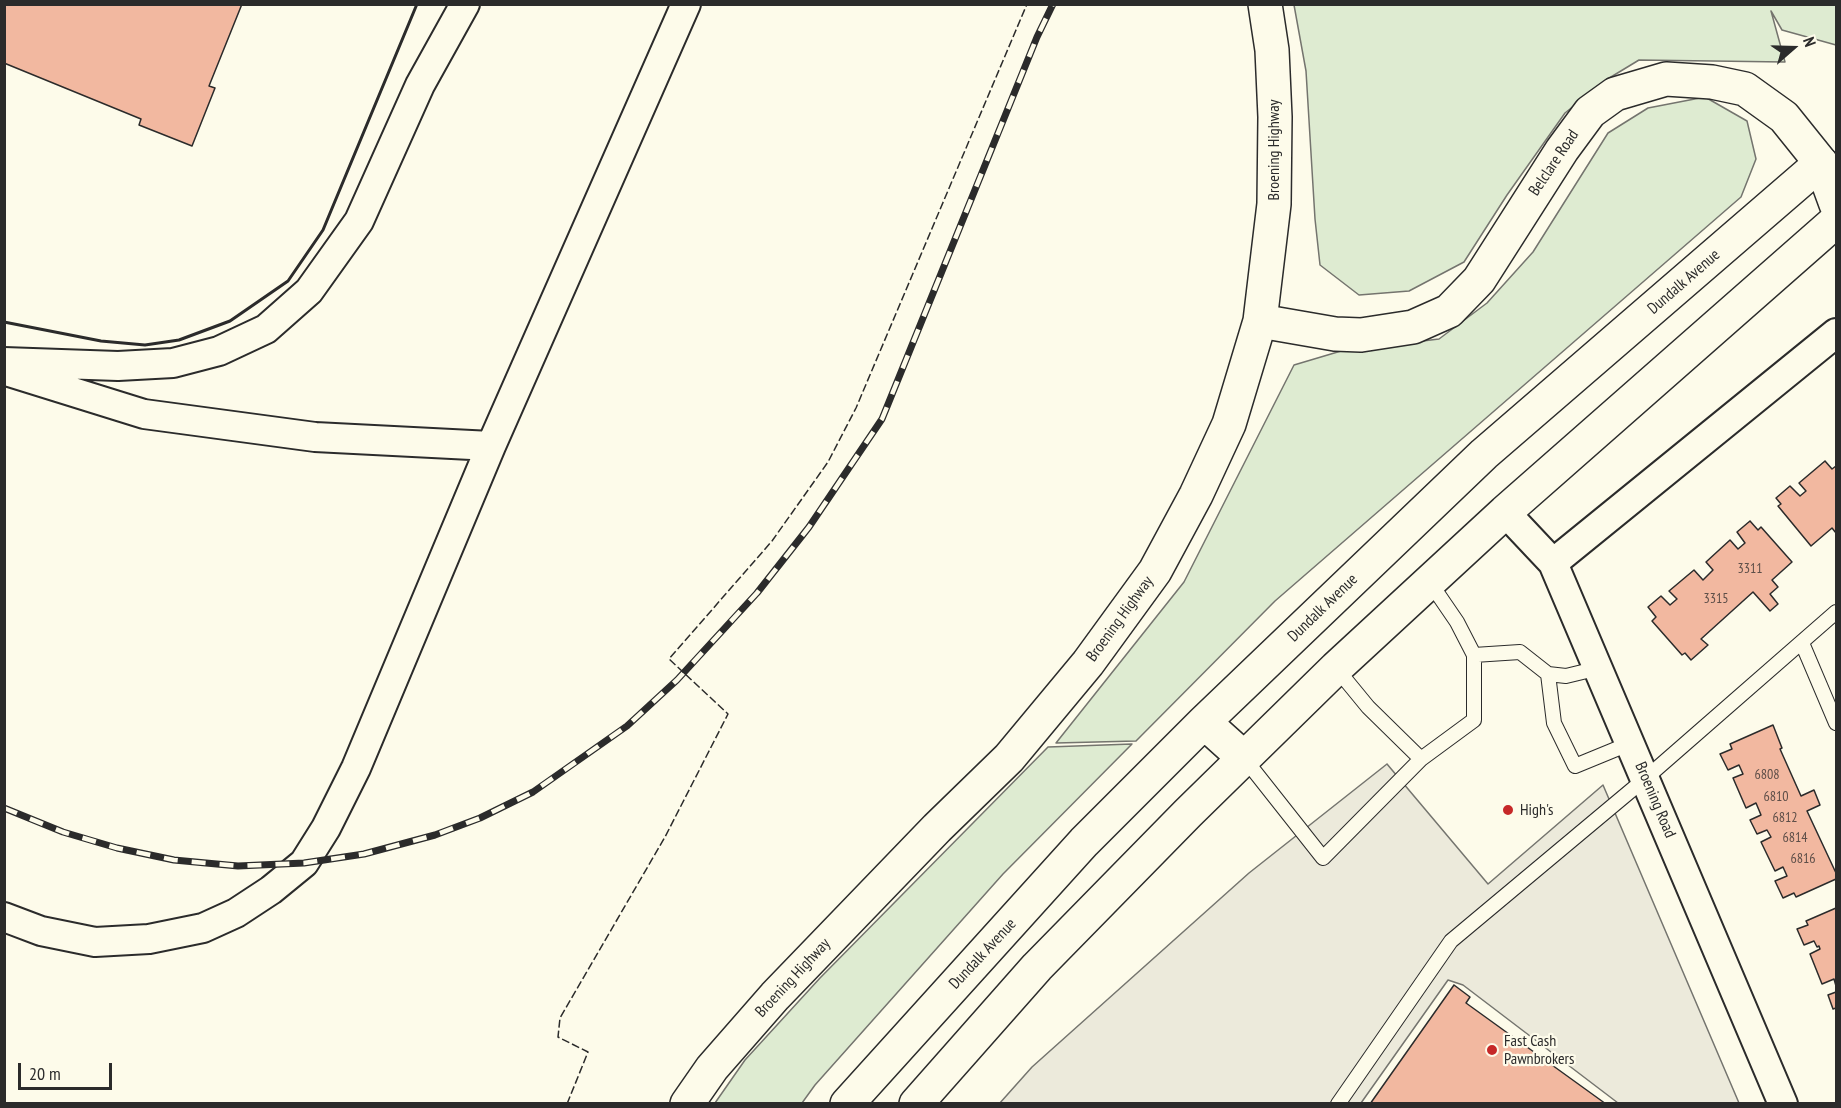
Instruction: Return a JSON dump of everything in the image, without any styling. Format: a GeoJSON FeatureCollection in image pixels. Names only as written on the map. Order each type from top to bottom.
{"type":"FeatureCollection","features":[{"type":"Feature","properties":{"kind":"main road","name":"Broening Highway"},"geometry":{"type":"LineString","coordinates":[[687,1104],[712,1068],[775,996],[937,828],[1009,758],[1088,663],[1155,571],[1196,495],[1229,424],[1260,321],[1274,204],[1272,50],[1265,4]]}},
{"type":"Feature","properties":{"kind":"main road","name":"Belclare Road"},"geometry":{"type":"LineString","coordinates":[[1260,321],[1335,334],[1361,336],[1413,327],[1449,311],[1479,280],[1562,150],[1590,112],[1615,94],[1666,79],[1712,82],[1745,89],[1784,117],[1829,156],[1836,204]]}},
{"type":"Feature","properties":{"kind":"main road","name":"Dundalk Avenue"},"geometry":{"type":"LineString","coordinates":[[847,1104],[1084,842],[1204,722],[1484,454],[1829,156]]}},
{"type":"Feature","properties":{"kind":"main road"},"geometry":{"type":"LineString","coordinates":[[916,1104],[1037,968],[1336,668],[1505,512],[1836,221]]}},
{"type":"Feature","properties":{"kind":"main road"},"geometry":{"type":"LineString","coordinates":[[1204,722],[1244,758]]}},
{"type":"Feature","properties":{"kind":"street"},"geometry":{"type":"LineString","coordinates":[[4,362],[118,366],[173,363],[219,351],[266,329],[309,291],[359,221],[420,86],[465,4]]}},
{"type":"Feature","properties":{"kind":"street"},"geometry":{"type":"LineString","coordinates":[[4,917],[41,931],[95,942],[149,939],[203,928],[236,913],[271,890],[304,863],[326,828],[356,768],[491,446],[686,4]]}},
{"type":"Feature","properties":{"kind":"street"},"geometry":{"type":"LineString","coordinates":[[1553,563],[1836,333]]}},
{"type":"Feature","properties":{"kind":"street"},"geometry":{"type":"LineString","coordinates":[[4,370],[144,414],[315,437],[491,446]]}},
{"type":"Feature","properties":{"kind":"street","name":"Broening Road"},"geometry":{"type":"LineString","coordinates":[[1505,512],[1553,563],[1783,1104]]}},
{"type":"Feature","properties":{"kind":"lane"},"geometry":{"type":"LineString","coordinates":[[1244,758],[1273,798],[1323,858],[1421,759],[1474,720],[1474,656],[1457,622],[1430,581]]}},
{"type":"Feature","properties":{"kind":"lane"},"geometry":{"type":"LineString","coordinates":[[1338,1104],[1451,942],[1646,778],[1836,612]]}},
{"type":"Feature","properties":{"kind":"lane"},"geometry":{"type":"LineString","coordinates":[[1802,643],[1836,723]]}},
{"type":"Feature","properties":{"kind":"lane"},"geometry":{"type":"LineString","coordinates":[[1474,656],[1520,652],[1548,674],[1566,676],[1599,668]]}},
{"type":"Feature","properties":{"kind":"lane"},"geometry":{"type":"LineString","coordinates":[[1336,668],[1368,707],[1421,759]]}},
{"type":"Feature","properties":{"kind":"lane"},"geometry":{"type":"LineString","coordinates":[[1548,674],[1554,723],[1575,766],[1631,743]]}},
{"type":"Feature","properties":{"kind":"green space"},"geometry":{"type":"Polygon","coordinates":[[[1294,5],[1836,5],[1836,45],[1782,30],[1771,11],[1785,62],[1639,60],[1606,80],[1565,113],[1507,195],[1464,262],[1409,291],[1359,295],[1320,265],[1306,71],[1294,5]]]}},
{"type":"Feature","properties":{"kind":"green space"},"geometry":{"type":"Polygon","coordinates":[[[1705,97],[1747,121],[1756,159],[1741,197],[1275,601],[1136,741],[1056,743],[1184,582],[1294,365],[1341,351],[1439,339],[1487,303],[1533,252],[1608,133],[1648,108],[1705,97]]]}},
{"type":"Feature","properties":{"kind":"green space"},"geometry":{"type":"Polygon","coordinates":[[[1132,744],[1003,874],[815,1085],[802,1103],[715,1103],[745,1060],[820,978],[1048,747],[1132,744]]]}},
{"type":"Feature","properties":{"kind":"shaded area"},"geometry":{"type":"Polygon","coordinates":[[[1387,764],[1488,884],[1603,785],[1739,1103],[1618,1103],[1463,985],[1448,980],[1361,1103],[999,1104],[1032,1067],[1249,873],[1387,764]]]}},
{"type":"Feature","properties":{"kind":"building"},"geometry":{"type":"Polygon","coordinates":[[[4,4],[242,4],[209,86],[215,88],[192,146],[139,125],[141,119],[4,63],[4,4]]]}},
{"type":"Feature","properties":{"kind":"building"},"geometry":{"type":"Polygon","coordinates":[[[1825,461],[1832,469],[1836,466],[1836,533],[1832,528],[1811,546],[1778,506],[1781,504],[1776,498],[1790,486],[1800,496],[1806,491],[1799,483],[1825,461]]]}},
{"type":"Feature","properties":{"kind":"building"},"geometry":{"type":"Polygon","coordinates":[[[1750,521],[1758,530],[1761,527],[1792,562],[1772,580],[1778,587],[1770,594],[1778,604],[1770,611],[1753,592],[1701,639],[1708,645],[1691,660],[1685,653],[1682,655],[1652,621],[1656,617],[1648,607],[1661,596],[1670,605],[1677,599],[1669,591],[1694,570],[1703,580],[1713,570],[1706,562],[1730,540],[1738,549],[1745,543],[1737,532],[1750,521]]]}},
{"type":"Feature","properties":{"kind":"building"},"geometry":{"type":"Polygon","coordinates":[[[1773,725],[1782,748],[1780,749],[1801,796],[1814,790],[1820,805],[1807,811],[1836,873],[1836,879],[1796,897],[1794,893],[1783,898],[1775,881],[1787,876],[1783,867],[1775,871],[1761,842],[1771,837],[1767,830],[1757,834],[1750,820],[1761,815],[1756,803],[1746,808],[1733,778],[1743,774],[1739,765],[1728,770],[1720,754],[1732,749],[1730,744],[1773,725]]]}},
{"type":"Feature","properties":{"kind":"building"},"geometry":{"type":"Polygon","coordinates":[[[1836,908],[1836,986],[1834,979],[1822,984],[1810,954],[1820,949],[1819,946],[1817,947],[1814,941],[1804,945],[1797,929],[1808,925],[1806,921],[1836,908]]]}},
{"type":"Feature","properties":{"kind":"building"},"geometry":{"type":"Polygon","coordinates":[[[1454,985],[1470,997],[1466,1003],[1606,1104],[1370,1104],[1454,985]]]}},
{"type":"Feature","properties":{"kind":"building"},"geometry":{"type":"Polygon","coordinates":[[[1836,992],[1836,1008],[1833,1009],[1828,995],[1836,992]]]}},
{"type":"Feature","properties":{"kind":"railway"},"geometry":{"type":"LineString","coordinates":[[4,808],[63,832],[117,848],[174,860],[238,866],[304,863],[364,854],[435,835],[480,818],[533,792],[627,726],[677,680],[757,593],[809,527],[882,419],[1037,37],[1053,4]]}},
{"type":"Feature","properties":{"kind":"fence"},"geometry":{"type":"LineString","coordinates":[[567,1104],[588,1052],[558,1037],[560,1018],[665,837],[728,714],[669,659],[772,541],[828,462],[856,408],[1027,4]]}},
{"type":"Feature","properties":{"kind":"wall"},"geometry":{"type":"LineString","coordinates":[[4,322],[101,341],[145,345],[179,340],[230,321],[288,281],[323,230],[417,4]]}},
{"type":"Feature","properties":{"kind":"place","name":"High's"},"geometry":{"type":"Point","coordinates":[1508,810]}},
{"type":"Feature","properties":{"kind":"place","name":"Fast Cash Pawnbrokers"},"geometry":{"type":"Point","coordinates":[1492,1050]}}]}
